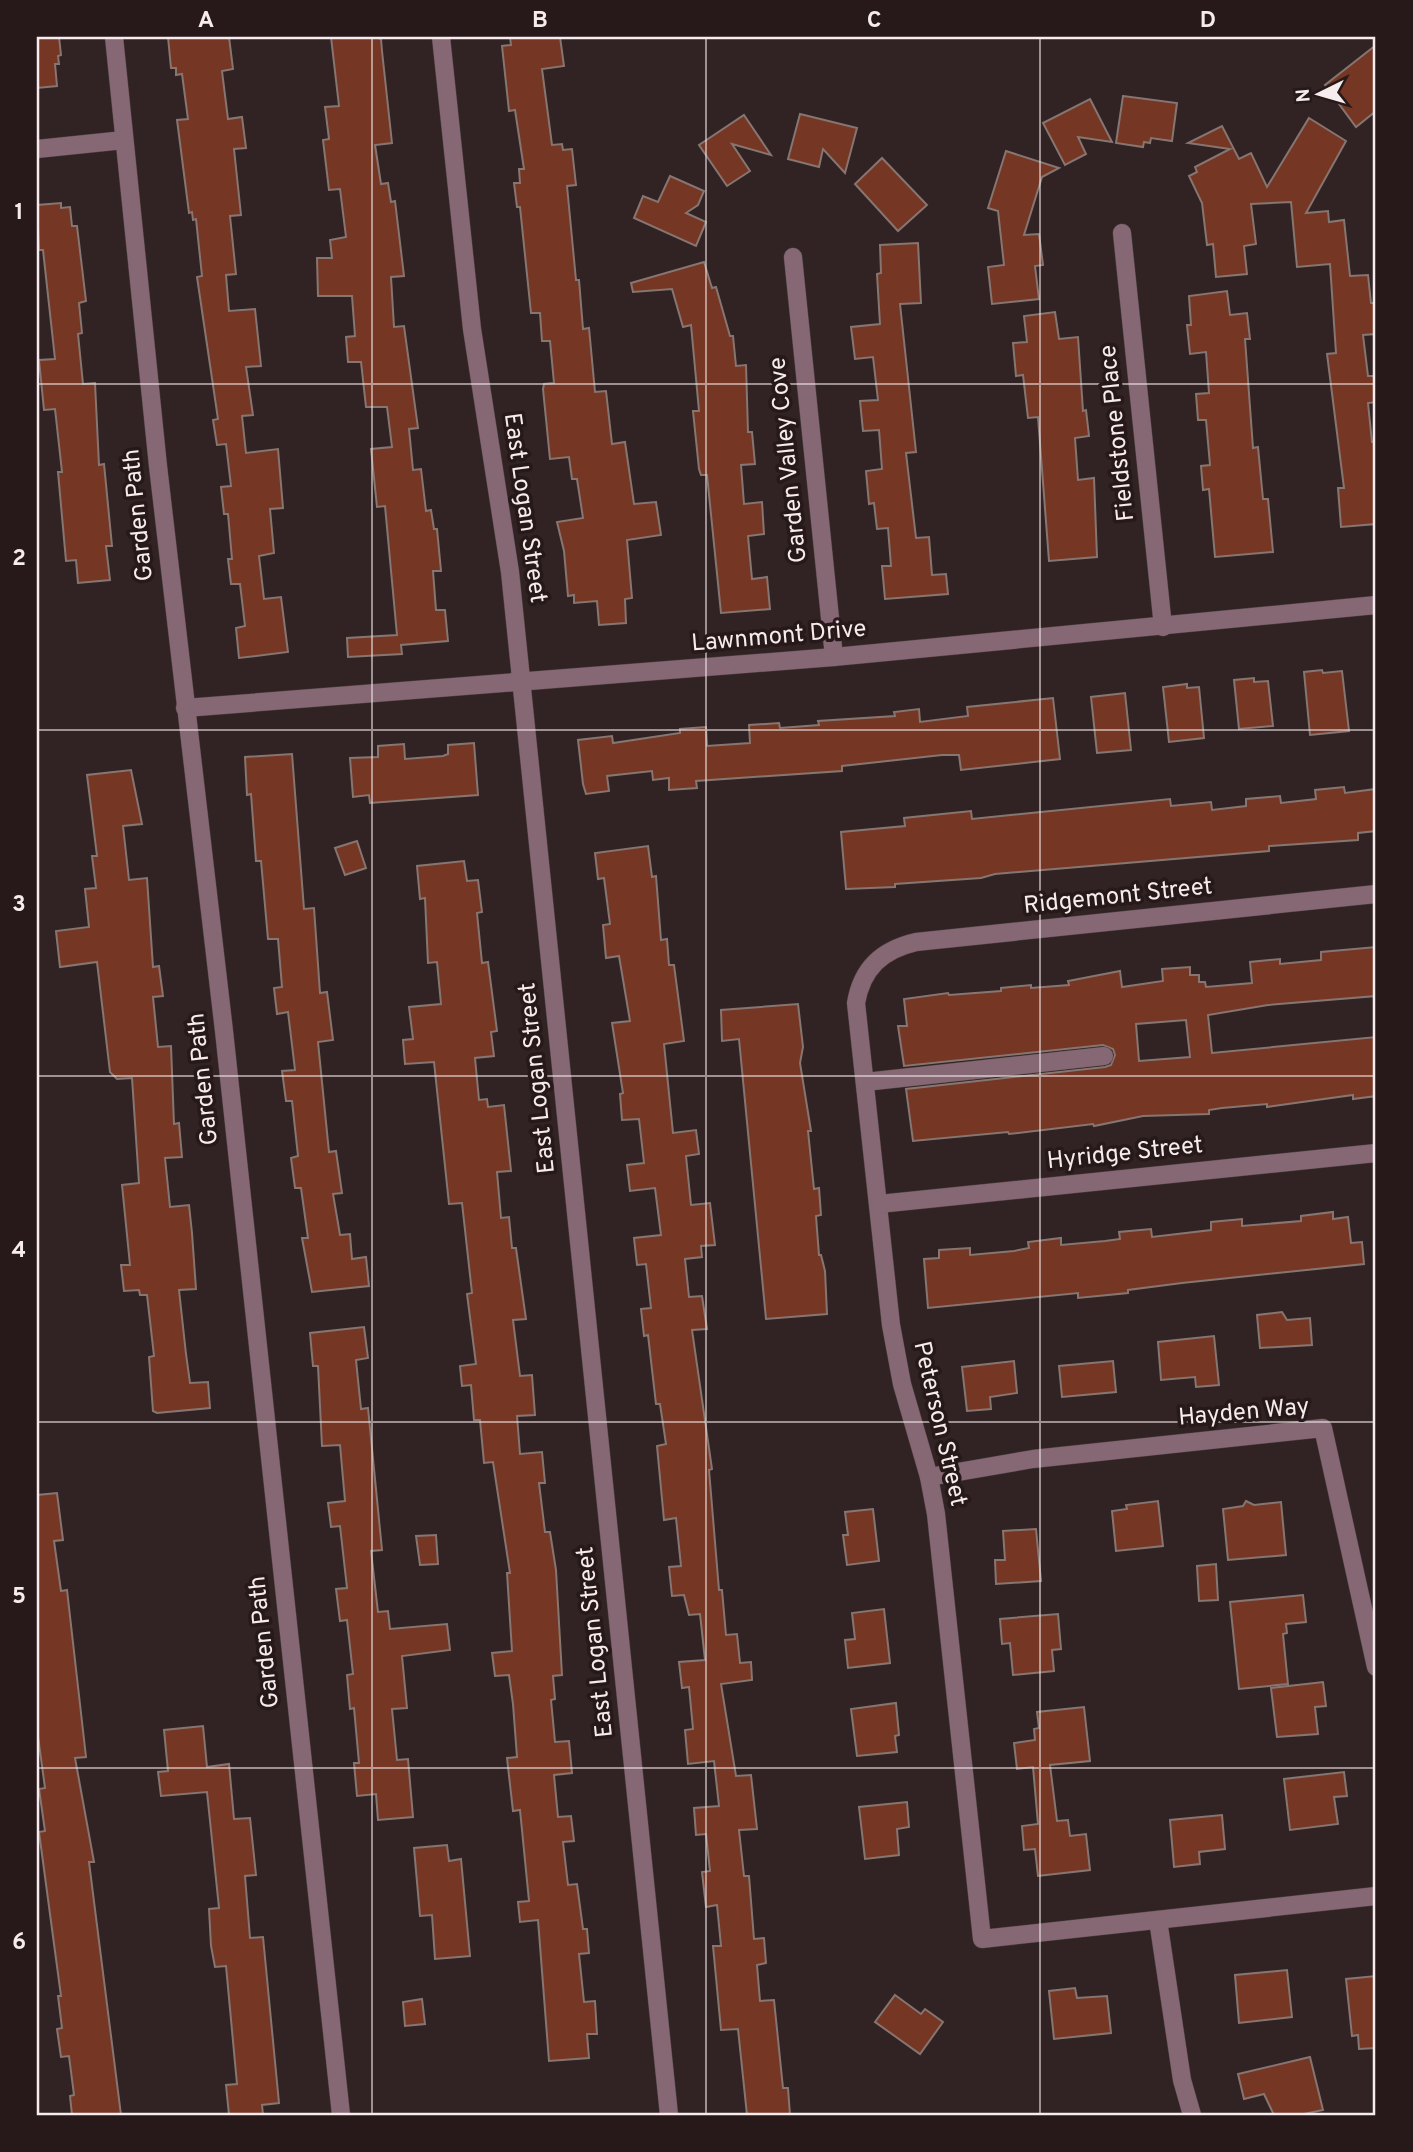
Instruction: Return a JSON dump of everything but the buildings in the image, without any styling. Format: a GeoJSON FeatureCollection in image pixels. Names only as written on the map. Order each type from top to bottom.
{"type":"FeatureCollection","features":[{"type":"Feature","properties":{"kind":"street","name":"Garden Path"},"geometry":{"type":"LineString","coordinates":[[114,37],[341,2115]]}},
{"type":"Feature","properties":{"kind":"street","name":"East Logan Street"},"geometry":{"type":"LineString","coordinates":[[441,37],[472,329],[510,572],[669,2115]]}},
{"type":"Feature","properties":{"kind":"street"},"geometry":{"type":"LineString","coordinates":[[37,149],[124,139]]}},
{"type":"Feature","properties":{"kind":"street","name":"Fieldstone Place"},"geometry":{"type":"LineString","coordinates":[[1122,233],[1163,627]]}},
{"type":"Feature","properties":{"kind":"street","name":"Garden Valley Cove"},"geometry":{"type":"LineString","coordinates":[[793,257],[834,657]]}},
{"type":"Feature","properties":{"kind":"street","name":"Lawnmont Drive"},"geometry":{"type":"LineString","coordinates":[[186,708],[834,657],[1376,605]]}},
{"type":"Feature","properties":{"kind":"street","name":"Ridgemont Street"},"geometry":{"type":"LineString","coordinates":[[871,965],[897,947],[916,943],[1376,894]]}},
{"type":"Feature","properties":{"kind":"street","name":"Peterson Street"},"geometry":{"type":"LineString","coordinates":[[871,965],[859,984],[856,1003],[891,1325],[902,1384],[929,1477],[982,1939],[1158,1920]]}},
{"type":"Feature","properties":{"kind":"street"},"geometry":{"type":"LineString","coordinates":[[865,1082],[1104,1056]]}},
{"type":"Feature","properties":{"kind":"street","name":"Hyridge Street"},"geometry":{"type":"LineString","coordinates":[[879,1204],[1376,1153]]}},
{"type":"Feature","properties":{"kind":"street","name":"Hayden Way"},"geometry":{"type":"LineString","coordinates":[[929,1477],[1033,1459],[1323,1428],[1376,1667]]}},
{"type":"Feature","properties":{"kind":"street"},"geometry":{"type":"LineString","coordinates":[[1192,2115],[1182,2080],[1158,1920],[1376,1896]]}}]}
